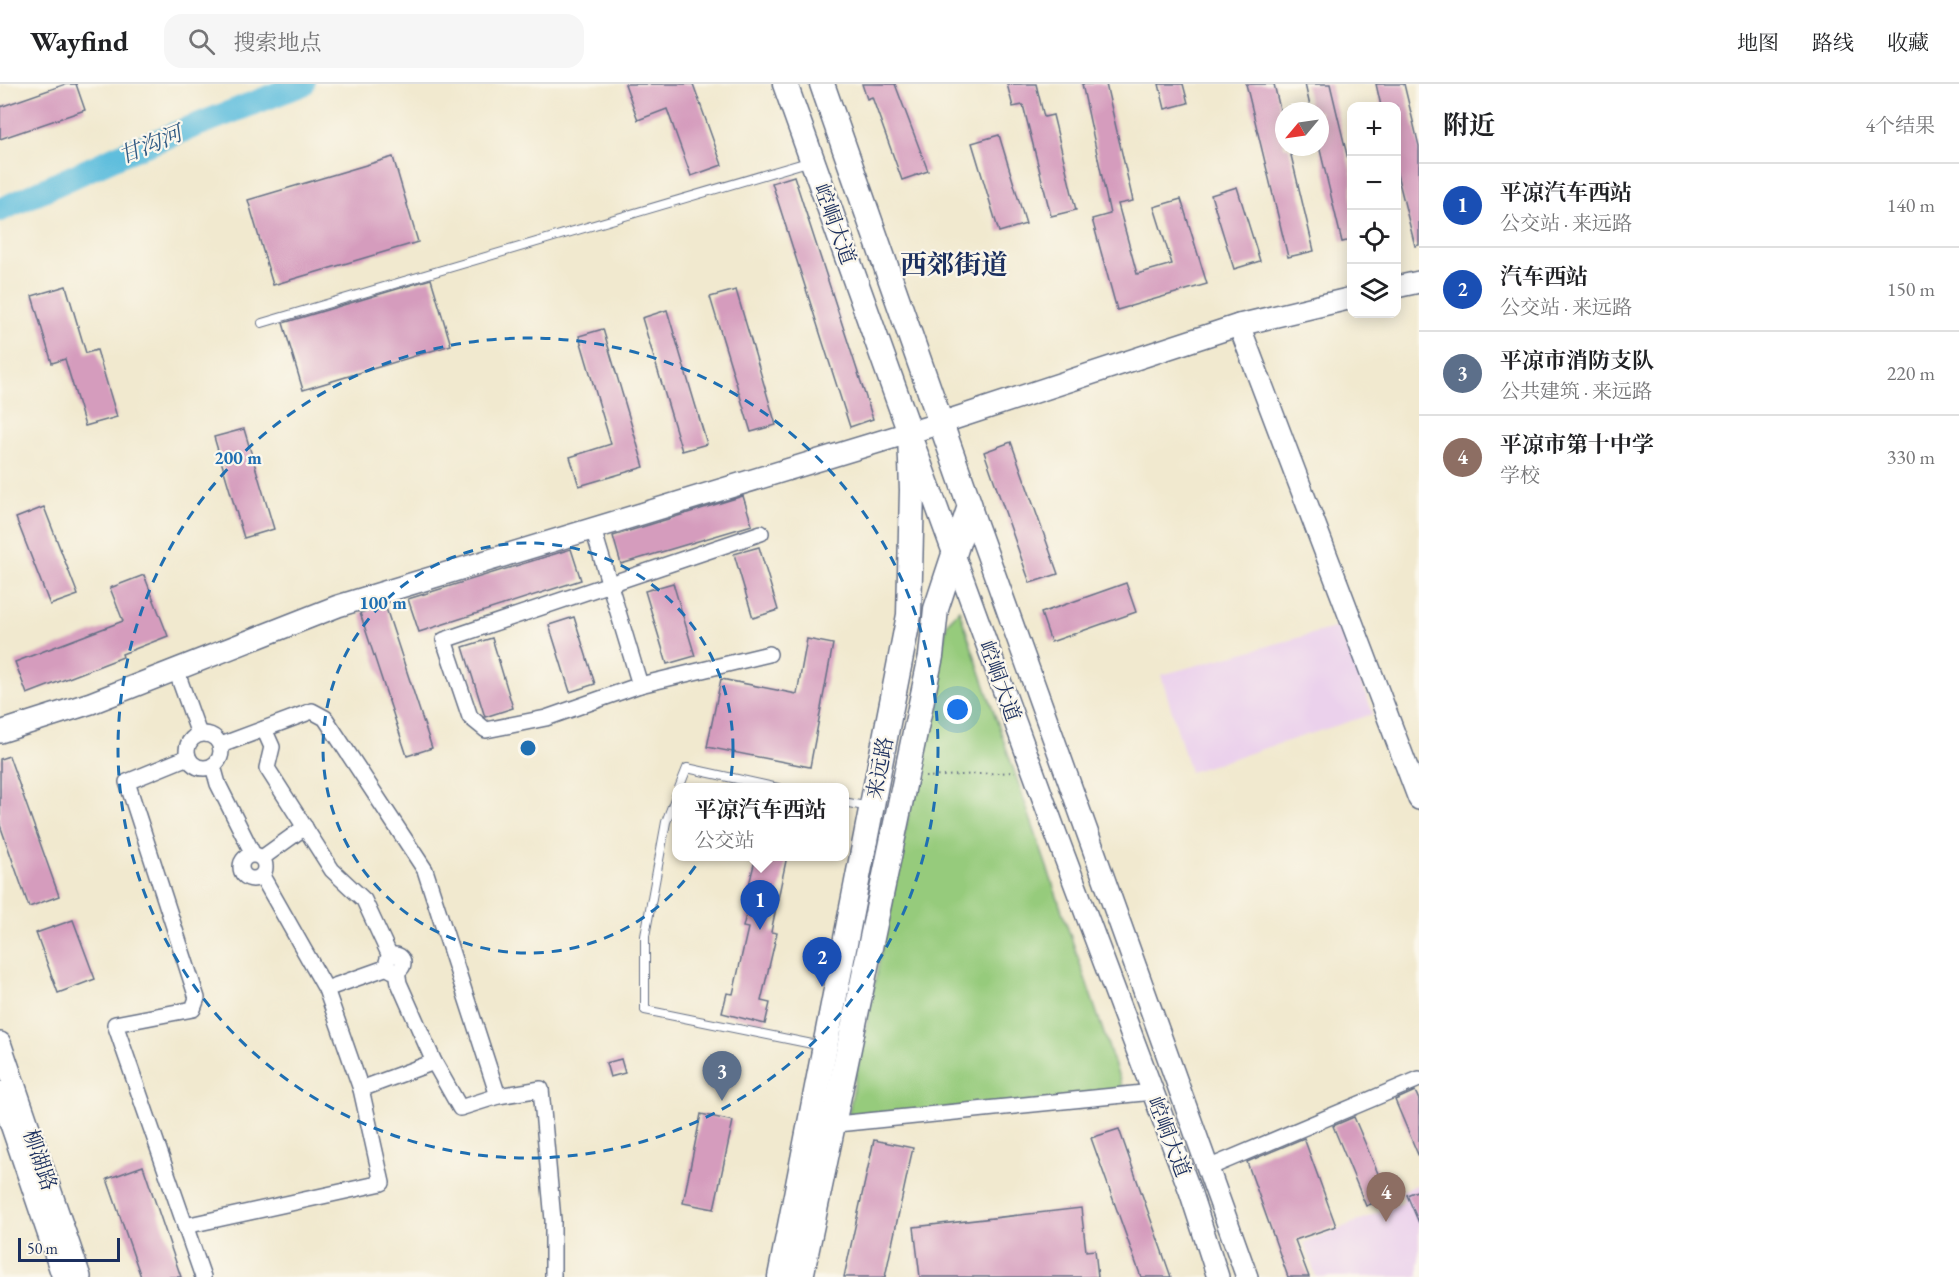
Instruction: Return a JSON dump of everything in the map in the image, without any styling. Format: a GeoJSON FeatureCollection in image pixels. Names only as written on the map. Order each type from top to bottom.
{"type":"FeatureCollection","features":[{"type":"Feature","properties":{"kind":"main road","name":"崆峒大道"},"geometry":{"type":"LineString","coordinates":[[784,84],[1033,772],[1153,1092],[1218,1277]]}},
{"type":"Feature","properties":{"kind":"main road","name":"崆峒大道"},"geometry":{"type":"LineString","coordinates":[[822,84],[970,506],[1247,1277]]}},
{"type":"Feature","properties":{"kind":"main road"},"geometry":{"type":"LineString","coordinates":[[1401,286],[1419,282]]}},
{"type":"Feature","properties":{"kind":"main road"},"geometry":{"type":"LineString","coordinates":[[0,732],[91,703],[338,606],[910,433],[1239,326],[1347,299]]}},
{"type":"Feature","properties":{"kind":"main road"},"geometry":{"type":"LineString","coordinates":[[1239,326],[1419,799]]}},
{"type":"Feature","properties":{"kind":"main road","name":"来远路"},"geometry":{"type":"LineString","coordinates":[[801,1277],[822,1125],[826,1047],[909,615],[912,490],[910,433]]}},
{"type":"Feature","properties":{"kind":"main road","name":"来远路"},"geometry":{"type":"LineString","coordinates":[[780,1277],[822,1125],[905,778],[931,656],[936,609],[953,551],[970,506]]}},
{"type":"Feature","properties":{"kind":"main road","name":"柳湖路"},"geometry":{"type":"LineString","coordinates":[[0,1043],[80,1277]]}},
{"type":"Feature","properties":{"kind":"main road","name":"柳湖路"},"geometry":{"type":"LineString","coordinates":[[0,1092],[63,1277]]}},
{"type":"Feature","properties":{"kind":"street"},"geometry":{"type":"LineString","coordinates":[[593,529],[640,685]]}},
{"type":"Feature","properties":{"kind":"street"},"geometry":{"type":"LineString","coordinates":[[761,534],[444,640],[470,717],[486,730],[546,718],[640,685],[769,654]]}},
{"type":"Feature","properties":{"kind":"street"},"geometry":{"type":"LineString","coordinates":[[176,670],[199,734]]}},
{"type":"Feature","properties":{"kind":"street"},"geometry":{"type":"LineString","coordinates":[[221,745],[312,711],[325,718],[424,870],[498,1096]]}},
{"type":"Feature","properties":{"kind":"street"},"geometry":{"type":"LineString","coordinates":[[264,729],[272,747],[267,768],[332,870],[363,900],[434,1062],[460,1108],[498,1096],[541,1089],[553,1220],[554,1277]]}},
{"type":"Feature","properties":{"kind":"street"},"geometry":{"type":"LineString","coordinates":[[199,734],[210,734],[221,745],[221,757],[213,766],[195,766],[188,757],[190,740],[199,734]]}},
{"type":"Feature","properties":{"kind":"street"},"geometry":{"type":"LineString","coordinates":[[188,757],[127,782],[197,998],[194,1009],[115,1024],[202,1277]]}},
{"type":"Feature","properties":{"kind":"street"},"geometry":{"type":"LineString","coordinates":[[213,766],[218,784],[266,867],[262,876]]}},
{"type":"Feature","properties":{"kind":"street"},"geometry":{"type":"LineString","coordinates":[[262,876],[248,878],[242,871],[241,862],[258,856],[305,827]]}},
{"type":"Feature","properties":{"kind":"street"},"geometry":{"type":"LineString","coordinates":[[185,1226],[382,1183],[361,1089],[326,989],[262,876]]}},
{"type":"Feature","properties":{"kind":"street"},"geometry":{"type":"LineString","coordinates":[[326,989],[392,965]]}},
{"type":"Feature","properties":{"kind":"street"},"geometry":{"type":"LineString","coordinates":[[361,1089],[434,1062]]}},
{"type":"Feature","properties":{"kind":"street"},"geometry":{"type":"LineString","coordinates":[[1208,1168],[1419,1079]]}},
{"type":"Feature","properties":{"kind":"street"},"geometry":{"type":"LineString","coordinates":[[822,1125],[1153,1092]]}},
{"type":"Feature","properties":{"kind":"lane"},"geometry":{"type":"LineString","coordinates":[[262,323],[812,161]]}},
{"type":"Feature","properties":{"kind":"lane"},"geometry":{"type":"LineString","coordinates":[[681,783],[687,768],[755,783]]}},
{"type":"Feature","properties":{"kind":"lane"},"geometry":{"type":"LineString","coordinates":[[849,803],[873,808]]}},
{"type":"Feature","properties":{"kind":"lane"},"geometry":{"type":"LineString","coordinates":[[672,806],[666,822],[645,936],[645,1010],[826,1047]]}},
{"type":"Feature","properties":{"kind":"path"},"geometry":{"type":"LineString","coordinates":[[905,778],[1033,772]]}},
{"type":"Feature","properties":{"kind":"shaded area"},"geometry":{"type":"Polygon","coordinates":[[[1341,626],[1373,714],[1190,772],[1161,675],[1341,626]]]}},
{"type":"Feature","properties":{"kind":"shaded area"},"geometry":{"type":"Polygon","coordinates":[[[1419,1184],[1419,1277],[1316,1277],[1304,1243],[1404,1202],[1401,1191],[1419,1184]]]}},
{"type":"Feature","properties":{"kind":"green space"},"geometry":{"type":"Polygon","coordinates":[[[959,610],[1125,1095],[848,1116],[947,623],[959,610]]]}},
{"type":"Feature","properties":{"kind":"building"},"geometry":{"type":"Polygon","coordinates":[[[66,84],[76,84],[85,110],[0,139],[0,107],[66,84]]]}},
{"type":"Feature","properties":{"kind":"building"},"geometry":{"type":"Polygon","coordinates":[[[625,84],[693,84],[722,165],[691,176],[667,109],[638,120],[625,84]]]}},
{"type":"Feature","properties":{"kind":"building"},"geometry":{"type":"Polygon","coordinates":[[[862,84],[895,84],[928,171],[902,180],[872,97],[867,99],[862,84]]]}},
{"type":"Feature","properties":{"kind":"building"},"geometry":{"type":"Polygon","coordinates":[[[1007,84],[1036,84],[1044,117],[1053,115],[1076,210],[1051,216],[1023,105],[1013,107],[1007,84]]]}},
{"type":"Feature","properties":{"kind":"building"},"geometry":{"type":"Polygon","coordinates":[[[1082,84],[1106,84],[1133,201],[1118,204],[1137,274],[1172,264],[1154,207],[1181,199],[1207,284],[1117,310],[1092,219],[1110,214],[1082,84]]]}},
{"type":"Feature","properties":{"kind":"building"},"geometry":{"type":"Polygon","coordinates":[[[1159,84],[1183,84],[1188,103],[1165,109],[1159,84]]]}},
{"type":"Feature","properties":{"kind":"building"},"geometry":{"type":"Polygon","coordinates":[[[1246,84],[1274,84],[1278,102],[1275,102],[1275,156],[1291,156],[1314,251],[1288,257],[1246,84]]]}},
{"type":"Feature","properties":{"kind":"building"},"geometry":{"type":"Polygon","coordinates":[[[1305,84],[1330,84],[1347,155],[1347,241],[1342,242],[1321,156],[1329,156],[1329,102],[1309,102],[1305,84]]]}},
{"type":"Feature","properties":{"kind":"building"},"geometry":{"type":"Polygon","coordinates":[[[1376,84],[1404,84],[1419,146],[1419,245],[1415,246],[1401,190],[1401,102],[1380,102],[1376,84]]]}},
{"type":"Feature","properties":{"kind":"building"},"geometry":{"type":"Polygon","coordinates":[[[999,135],[1026,224],[999,232],[972,143],[999,135]]]}},
{"type":"Feature","properties":{"kind":"building"},"geometry":{"type":"Polygon","coordinates":[[[393,157],[418,242],[273,285],[248,200],[393,157]]]}},
{"type":"Feature","properties":{"kind":"building"},"geometry":{"type":"Polygon","coordinates":[[[794,176],[873,419],[850,427],[772,183],[794,176]]]}},
{"type":"Feature","properties":{"kind":"building"},"geometry":{"type":"Polygon","coordinates":[[[1237,187],[1260,261],[1234,269],[1211,195],[1237,187]]]}},
{"type":"Feature","properties":{"kind":"building"},"geometry":{"type":"Polygon","coordinates":[[[431,279],[451,345],[303,390],[283,323],[431,279]]]}},
{"type":"Feature","properties":{"kind":"building"},"geometry":{"type":"Polygon","coordinates":[[[66,286],[86,353],[97,350],[117,417],[85,426],[65,359],[52,363],[32,296],[66,286]]]}},
{"type":"Feature","properties":{"kind":"building"},"geometry":{"type":"Polygon","coordinates":[[[736,290],[776,425],[751,432],[710,297],[736,290]]]}},
{"type":"Feature","properties":{"kind":"building"},"geometry":{"type":"Polygon","coordinates":[[[667,310],[707,444],[682,451],[642,318],[667,310]]]}},
{"type":"Feature","properties":{"kind":"building"},"geometry":{"type":"Polygon","coordinates":[[[603,329],[644,467],[579,486],[570,457],[611,444],[579,336],[603,329]]]}},
{"type":"Feature","properties":{"kind":"building"},"geometry":{"type":"Polygon","coordinates":[[[244,429],[274,529],[244,538],[214,437],[244,429]]]}},
{"type":"Feature","properties":{"kind":"building"},"geometry":{"type":"Polygon","coordinates":[[[1011,442],[1058,574],[1030,583],[984,452],[1011,442]]]}},
{"type":"Feature","properties":{"kind":"building"},"geometry":{"type":"Polygon","coordinates":[[[743,496],[752,525],[621,564],[613,536],[743,496]]]}},
{"type":"Feature","properties":{"kind":"building"},"geometry":{"type":"Polygon","coordinates":[[[44,507],[78,595],[50,605],[16,518],[44,507]]]}},
{"type":"Feature","properties":{"kind":"building"},"geometry":{"type":"Polygon","coordinates":[[[759,547],[778,610],[753,618],[734,554],[759,547]]]}},
{"type":"Feature","properties":{"kind":"building"},"geometry":{"type":"Polygon","coordinates":[[[571,549],[581,580],[419,632],[408,599],[571,549]]]}},
{"type":"Feature","properties":{"kind":"building"},"geometry":{"type":"Polygon","coordinates":[[[144,575],[168,636],[122,654],[123,657],[27,694],[15,662],[123,621],[110,588],[144,575]]]}},
{"type":"Feature","properties":{"kind":"building"},"geometry":{"type":"Polygon","coordinates":[[[673,583],[695,656],[667,664],[645,591],[673,583]]]}},
{"type":"Feature","properties":{"kind":"building"},"geometry":{"type":"Polygon","coordinates":[[[1126,583],[1136,612],[1051,642],[1041,613],[1126,583]]]}},
{"type":"Feature","properties":{"kind":"building"},"geometry":{"type":"Polygon","coordinates":[[[385,605],[432,748],[407,756],[360,613],[385,605]]]}},
{"type":"Feature","properties":{"kind":"building"},"geometry":{"type":"Polygon","coordinates":[[[574,617],[595,684],[570,692],[549,625],[574,617]]]}},
{"type":"Feature","properties":{"kind":"building"},"geometry":{"type":"Polygon","coordinates":[[[492,638],[513,708],[485,717],[463,647],[492,638]]]}},
{"type":"Feature","properties":{"kind":"building"},"geometry":{"type":"Polygon","coordinates":[[[807,639],[833,644],[810,767],[707,747],[721,679],[797,694],[807,639]]]}},
{"type":"Feature","properties":{"kind":"building"},"geometry":{"type":"Polygon","coordinates":[[[9,756],[59,896],[29,907],[0,825],[0,759],[9,756]]]}},
{"type":"Feature","properties":{"kind":"building"},"geometry":{"type":"Polygon","coordinates":[[[755,861],[786,861],[771,932],[777,933],[761,1001],[770,1003],[765,1024],[722,1013],[727,993],[733,994],[748,928],[743,927],[751,894],[747,893],[755,861]]]}},
{"type":"Feature","properties":{"kind":"building"},"geometry":{"type":"Polygon","coordinates":[[[73,920],[95,979],[58,993],[36,933],[73,920]]]}},
{"type":"Feature","properties":{"kind":"building"},"geometry":{"type":"Polygon","coordinates":[[[621,1059],[625,1073],[610,1077],[606,1063],[621,1059]]]}},
{"type":"Feature","properties":{"kind":"building"},"geometry":{"type":"Polygon","coordinates":[[[1415,1091],[1419,1100],[1419,1157],[1395,1100],[1415,1091]]]}},
{"type":"Feature","properties":{"kind":"building"},"geometry":{"type":"Polygon","coordinates":[[[701,1114],[733,1121],[714,1209],[683,1203],[701,1114]]]}},
{"type":"Feature","properties":{"kind":"building"},"geometry":{"type":"Polygon","coordinates":[[[1354,1117],[1388,1197],[1366,1206],[1333,1126],[1354,1117]]]}},
{"type":"Feature","properties":{"kind":"building"},"geometry":{"type":"Polygon","coordinates":[[[1119,1129],[1171,1277],[1141,1277],[1091,1138],[1119,1129]]]}},
{"type":"Feature","properties":{"kind":"building"},"geometry":{"type":"Polygon","coordinates":[[[1304,1138],[1336,1226],[1295,1240],[1309,1277],[1288,1277],[1247,1162],[1304,1138]]]}},
{"type":"Feature","properties":{"kind":"building"},"geometry":{"type":"Polygon","coordinates":[[[874,1140],[913,1148],[885,1277],[844,1277],[874,1140]]]}},
{"type":"Feature","properties":{"kind":"building"},"geometry":{"type":"Polygon","coordinates":[[[143,1166],[181,1277],[141,1277],[107,1179],[143,1166]]]}},
{"type":"Feature","properties":{"kind":"building"},"geometry":{"type":"Polygon","coordinates":[[[1419,1190],[1419,1223],[1407,1195],[1419,1190]]]}},
{"type":"Feature","properties":{"kind":"building"},"geometry":{"type":"Polygon","coordinates":[[[1081,1208],[1086,1251],[1095,1250],[1098,1277],[920,1277],[914,1227],[1081,1208]]]}},
{"type":"Feature","properties":{"kind":"waterway","name":"甘沟河"},"geometry":{"type":"LineString","coordinates":[[0,210],[125,153],[303,84]]}},
{"type":"Feature","properties":{"kind":"place","name":"平凉汽车西站"},"geometry":{"type":"Point","coordinates":[760,930]}},
{"type":"Feature","properties":{"kind":"place","name":"汽车西站"},"geometry":{"type":"Point","coordinates":[822,987]}},
{"type":"Feature","properties":{"kind":"place","name":"平凉市消防支队"},"geometry":{"type":"Point","coordinates":[722,1101]}},
{"type":"Feature","properties":{"kind":"place","name":"平凉市第十中学"},"geometry":{"type":"Point","coordinates":[1386,1222]}},
{"type":"Feature","properties":{"kind":"district","name":"西郊街道"},"geometry":{"type":"Point","coordinates":[954,265]}}]}
